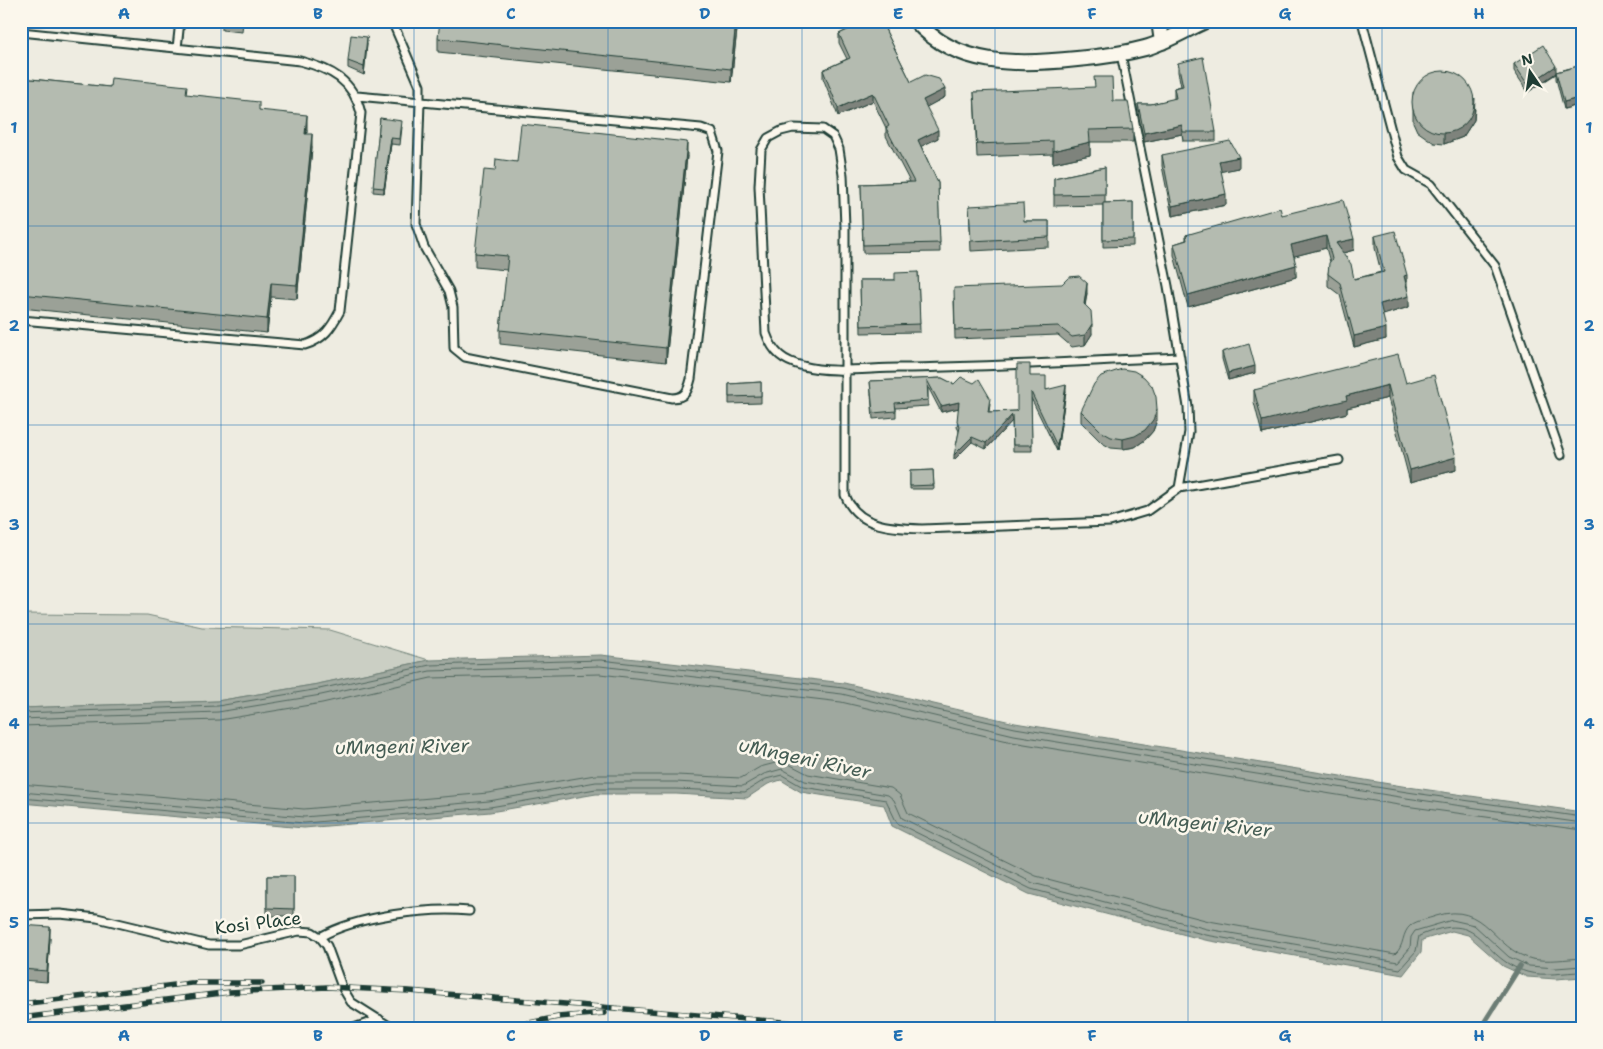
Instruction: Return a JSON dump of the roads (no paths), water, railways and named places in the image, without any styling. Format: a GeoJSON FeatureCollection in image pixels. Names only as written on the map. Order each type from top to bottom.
{"type":"FeatureCollection","features":[{"type":"Feature","properties":{"kind":"street"},"geometry":{"type":"LineString","coordinates":[[916,21],[932,38],[949,48],[971,56],[1021,64],[1121,54],[1162,42],[1205,21]]}},
{"type":"Feature","properties":{"kind":"street"},"geometry":{"type":"LineString","coordinates":[[1159,21],[1162,42]]}},
{"type":"Feature","properties":{"kind":"lane"},"geometry":{"type":"LineString","coordinates":[[177,48],[180,21]]}},
{"type":"Feature","properties":{"kind":"lane"},"geometry":{"type":"LineString","coordinates":[[357,96],[420,102],[701,128],[712,132],[718,151],[692,380],[685,395],[672,398],[465,357],[456,351],[453,342],[453,307],[449,291],[424,246],[416,224],[420,102],[420,86],[392,21]]}},
{"type":"Feature","properties":{"kind":"lane"},"geometry":{"type":"LineString","coordinates":[[1362,21],[1398,158],[1406,170],[1431,184],[1495,266],[1561,455]]}},
{"type":"Feature","properties":{"kind":"lane"},"geometry":{"type":"LineString","coordinates":[[21,32],[300,61],[324,67],[342,80],[357,96],[361,113],[340,311],[329,331],[316,341],[305,345],[21,320]]}},
{"type":"Feature","properties":{"kind":"lane"},"geometry":{"type":"LineString","coordinates":[[1121,54],[1168,286],[1188,407],[1189,432],[1179,488]]}},
{"type":"Feature","properties":{"kind":"lane"},"geometry":{"type":"LineString","coordinates":[[1180,357],[954,368],[844,369],[804,367],[781,358],[771,346],[766,333],[759,165],[761,150],[768,138],[780,131],[793,128],[823,129],[833,136],[839,149],[845,227],[844,369],[845,495],[849,506],[872,523],[896,528],[922,529],[1110,522],[1147,510],[1179,488],[1339,460]]}},
{"type":"Feature","properties":{"kind":"lane"},"geometry":{"type":"LineString","coordinates":[[320,937],[334,929],[378,917],[454,909],[469,911]]}},
{"type":"Feature","properties":{"kind":"lane","name":"Kosi Place"},"geometry":{"type":"LineString","coordinates":[[21,915],[60,914],[97,918],[209,945],[246,944],[299,931],[312,932],[320,937],[327,946],[342,988],[350,1002],[392,1028]]}},
{"type":"Feature","properties":{"kind":"lane"},"geometry":{"type":"LineString","coordinates":[[354,1028],[379,1019]]}},
{"type":"Feature","properties":{"kind":"water","name":"uMngeni River"},"geometry":{"type":"Polygon","coordinates":[[[601,655],[844,683],[1015,723],[1408,787],[1582,812],[1582,977],[1556,979],[1527,977],[1503,966],[1468,935],[1452,931],[1422,940],[1421,952],[1403,975],[1205,940],[1029,894],[892,826],[884,805],[801,792],[781,780],[768,784],[747,798],[676,794],[596,794],[490,812],[304,828],[21,803],[21,708],[217,701],[318,684],[429,660],[601,655]]]}},
{"type":"Feature","properties":{"kind":"waterway"},"geometry":{"type":"LineString","coordinates":[[1481,1028],[1520,966]]}},
{"type":"Feature","properties":{"kind":"railway"},"geometry":{"type":"LineString","coordinates":[[21,1004],[191,983],[262,983]]}},
{"type":"Feature","properties":{"kind":"railway"},"geometry":{"type":"LineString","coordinates":[[21,1018],[230,992],[327,987],[409,991],[855,1028]]}},
{"type":"Feature","properties":{"kind":"railway"},"geometry":{"type":"LineString","coordinates":[[505,1028],[558,1017],[605,1013]]}}]}
